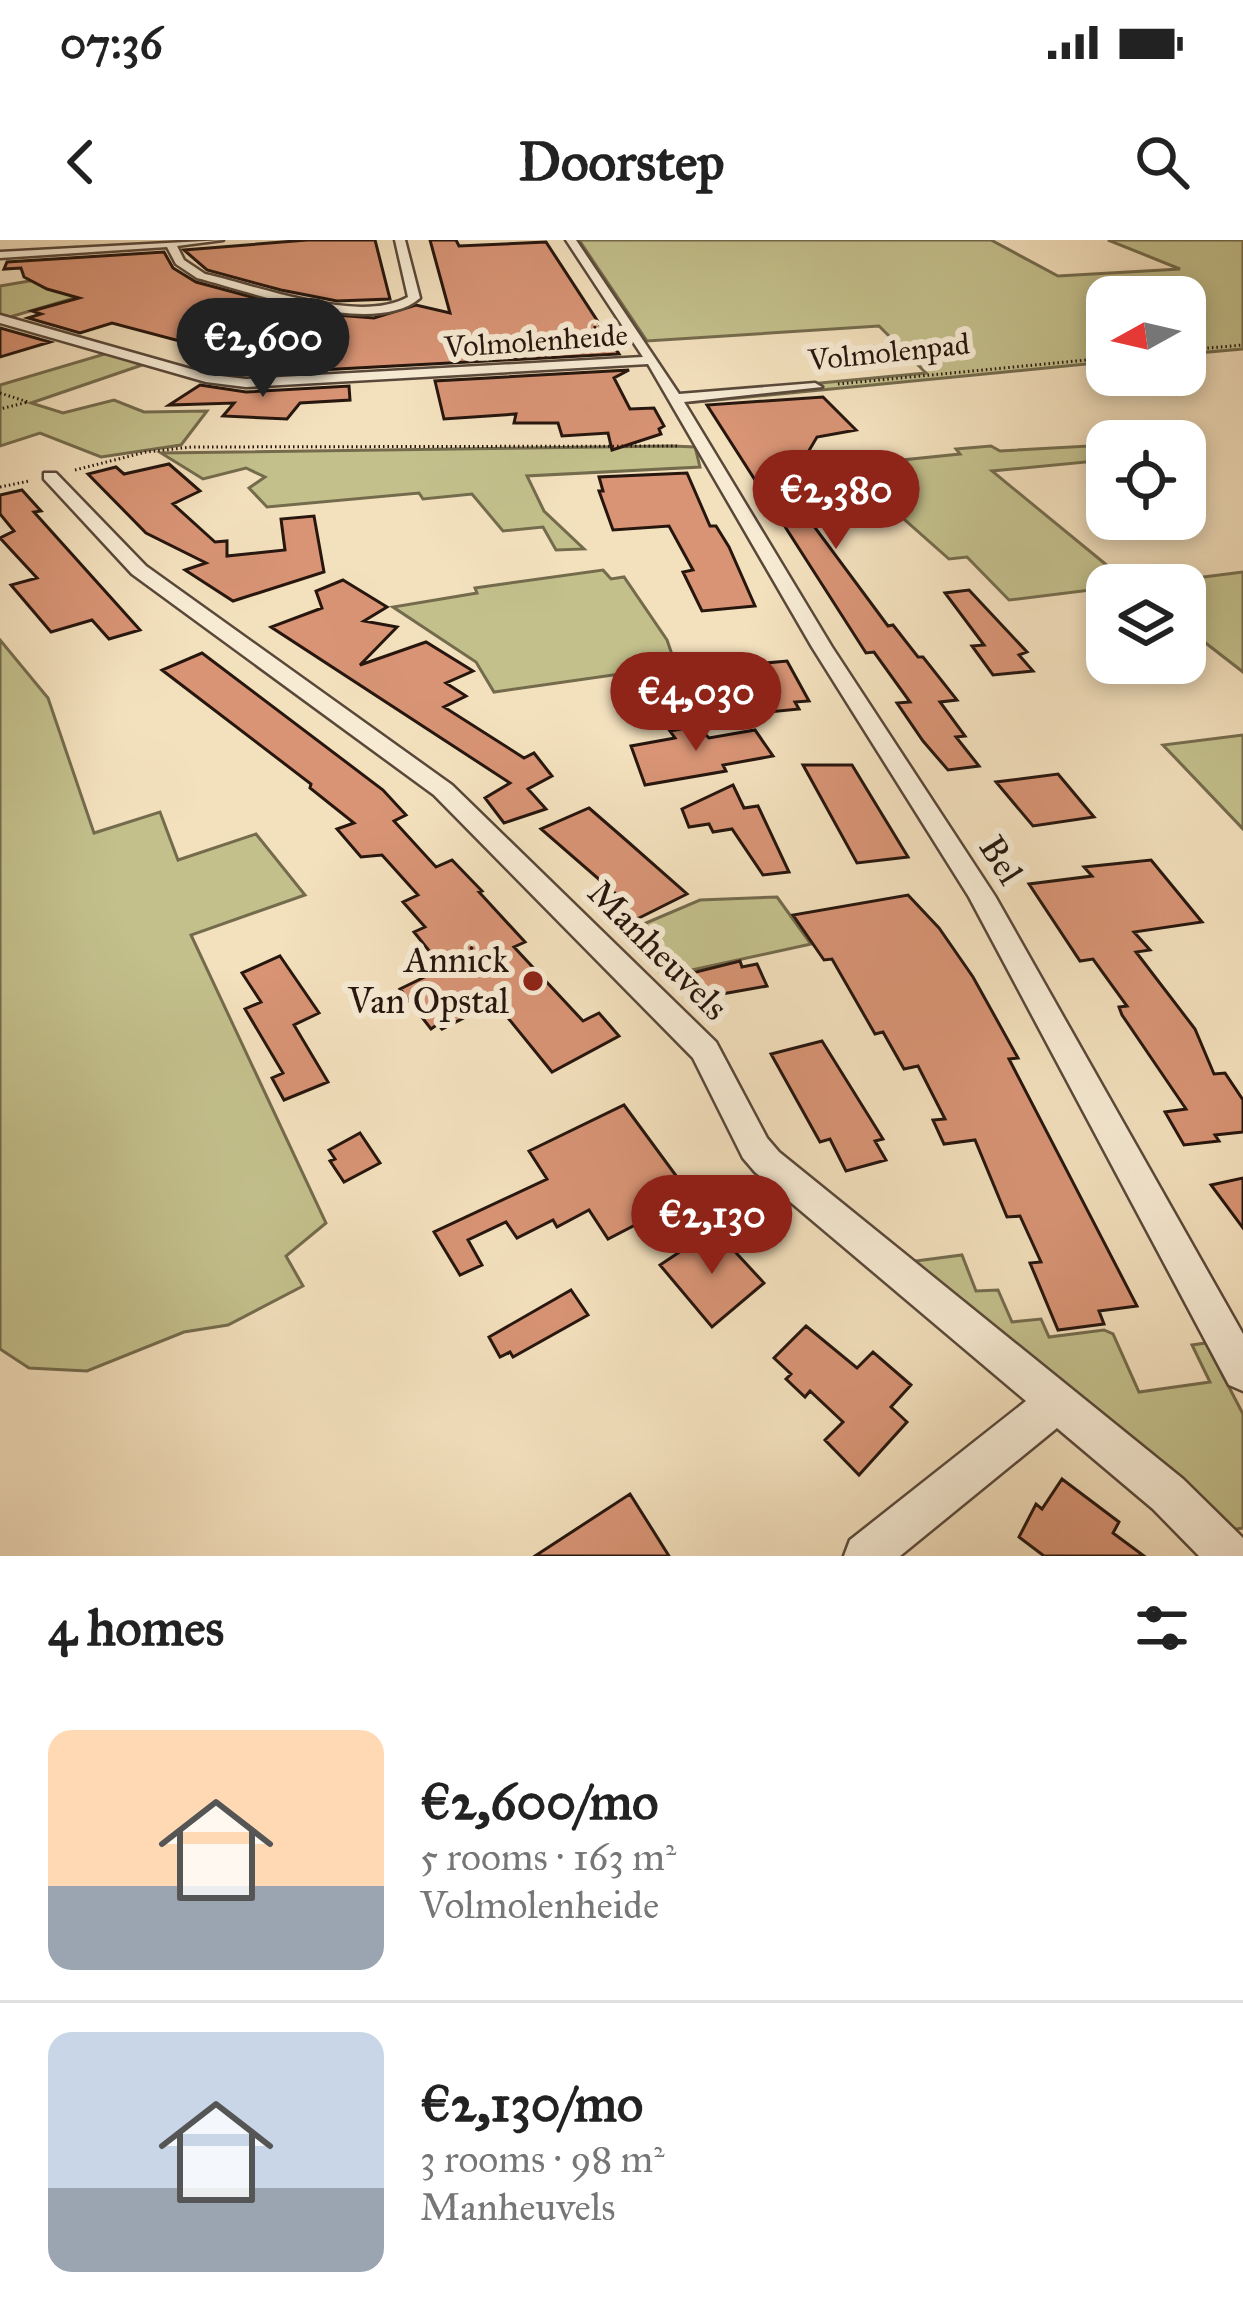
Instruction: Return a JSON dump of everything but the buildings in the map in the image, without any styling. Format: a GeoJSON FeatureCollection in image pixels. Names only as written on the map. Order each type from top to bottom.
{"type":"FeatureCollection","features":[{"type":"Feature","properties":{"kind":"street"},"geometry":{"type":"LineString","coordinates":[[0,255],[218,240]]}},
{"type":"Feature","properties":{"kind":"street"},"geometry":{"type":"LineString","coordinates":[[170,242],[180,262],[201,276],[350,311],[370,311],[401,307],[415,298],[400,240]]}},
{"type":"Feature","properties":{"kind":"street","name":"Bel"},"geometry":{"type":"LineString","coordinates":[[571,240],[652,360],[822,647],[982,896],[1243,1372]]}},
{"type":"Feature","properties":{"kind":"street","name":"Volmolenheide"},"geometry":{"type":"LineString","coordinates":[[0,319],[211,379],[246,383],[652,360]]}},
{"type":"Feature","properties":{"kind":"street","name":"Volmolenpad"},"geometry":{"type":"LineString","coordinates":[[675,399],[815,387]]}},
{"type":"Feature","properties":{"kind":"street","name":"Manheuvels"},"geometry":{"type":"LineString","coordinates":[[50,476],[139,569],[443,790],[705,1050],[754,1148],[767,1162],[1168,1494],[1230,1556]]}},
{"type":"Feature","properties":{"kind":"street"},"geometry":{"type":"LineString","coordinates":[[866,1556],[1057,1402]]}},
{"type":"Feature","properties":{"kind":"path"},"geometry":{"type":"LineString","coordinates":[[1206,348],[1243,345]]}},
{"type":"Feature","properties":{"kind":"path","name":"Volmolenpad"},"geometry":{"type":"LineString","coordinates":[[815,387],[1086,360]]}},
{"type":"Feature","properties":{"kind":"path"},"geometry":{"type":"LineString","coordinates":[[0,393],[28,402],[0,409]]}},
{"type":"Feature","properties":{"kind":"path"},"geometry":{"type":"LineString","coordinates":[[0,487],[129,455],[192,447],[703,446]]}},
{"type":"Feature","properties":{"kind":"shaded area"},"geometry":{"type":"Polygon","coordinates":[[[579,240],[991,240],[1058,276],[1180,269],[1108,240],[1243,240],[1243,349],[1206,352],[1206,276],[1086,276],[1086,364],[687,403],[683,396],[926,373],[879,326],[647,341],[579,240]]]}},
{"type":"Feature","properties":{"kind":"shaded area"},"geometry":{"type":"Polygon","coordinates":[[[41,279],[105,289],[10,317],[0,314],[0,286],[41,279]]]}},
{"type":"Feature","properties":{"kind":"shaded area"},"geometry":{"type":"Polygon","coordinates":[[[108,353],[145,364],[31,403],[63,413],[114,400],[144,412],[207,411],[181,445],[101,457],[40,433],[0,446],[0,385],[108,353]]]}},
{"type":"Feature","properties":{"kind":"shaded area"},"geometry":{"type":"Polygon","coordinates":[[[991,446],[1000,451],[1086,446],[1086,462],[992,471],[1105,564],[1086,564],[1086,591],[1009,600],[967,557],[949,559],[844,466],[960,454],[956,449],[991,446]]]}},
{"type":"Feature","properties":{"kind":"shaded area"},"geometry":{"type":"Polygon","coordinates":[[[695,447],[700,467],[527,476],[544,511],[584,549],[556,550],[543,527],[503,531],[472,494],[423,499],[419,493],[267,507],[249,488],[265,477],[246,468],[203,479],[161,453],[695,447]]]}},
{"type":"Feature","properties":{"kind":"shaded area"},"geometry":{"type":"Polygon","coordinates":[[[603,570],[611,579],[624,577],[667,640],[676,666],[494,692],[476,662],[393,607],[477,593],[475,588],[603,570]]]}},
{"type":"Feature","properties":{"kind":"shaded area"},"geometry":{"type":"Polygon","coordinates":[[[1243,572],[1243,672],[1206,643],[1206,577],[1243,572]]]}},
{"type":"Feature","properties":{"kind":"shaded area"},"geometry":{"type":"Polygon","coordinates":[[[0,640],[48,698],[94,833],[160,812],[178,860],[256,834],[305,895],[191,935],[326,1223],[286,1256],[303,1286],[228,1325],[184,1332],[87,1371],[29,1368],[0,1349],[0,640]]]}},
{"type":"Feature","properties":{"kind":"shaded area"},"geometry":{"type":"Polygon","coordinates":[[[1243,735],[1243,829],[1163,745],[1243,735]]]}},
{"type":"Feature","properties":{"kind":"shaded area"},"geometry":{"type":"Polygon","coordinates":[[[777,897],[811,944],[664,976],[620,934],[700,900],[777,897]]]}},
{"type":"Feature","properties":{"kind":"shaded area"},"geometry":{"type":"Polygon","coordinates":[[[962,1255],[976,1291],[998,1290],[1012,1322],[1041,1319],[1049,1337],[1104,1330],[1113,1334],[1139,1392],[1210,1382],[1192,1345],[1206,1343],[1243,1414],[1243,1528],[1230,1530],[1181,1479],[908,1262],[962,1255]]]}},
{"type":"Feature","properties":{"kind":"place","name":"Annick Van Opstal"},"geometry":{"type":"Point","coordinates":[533,981]}}]}
